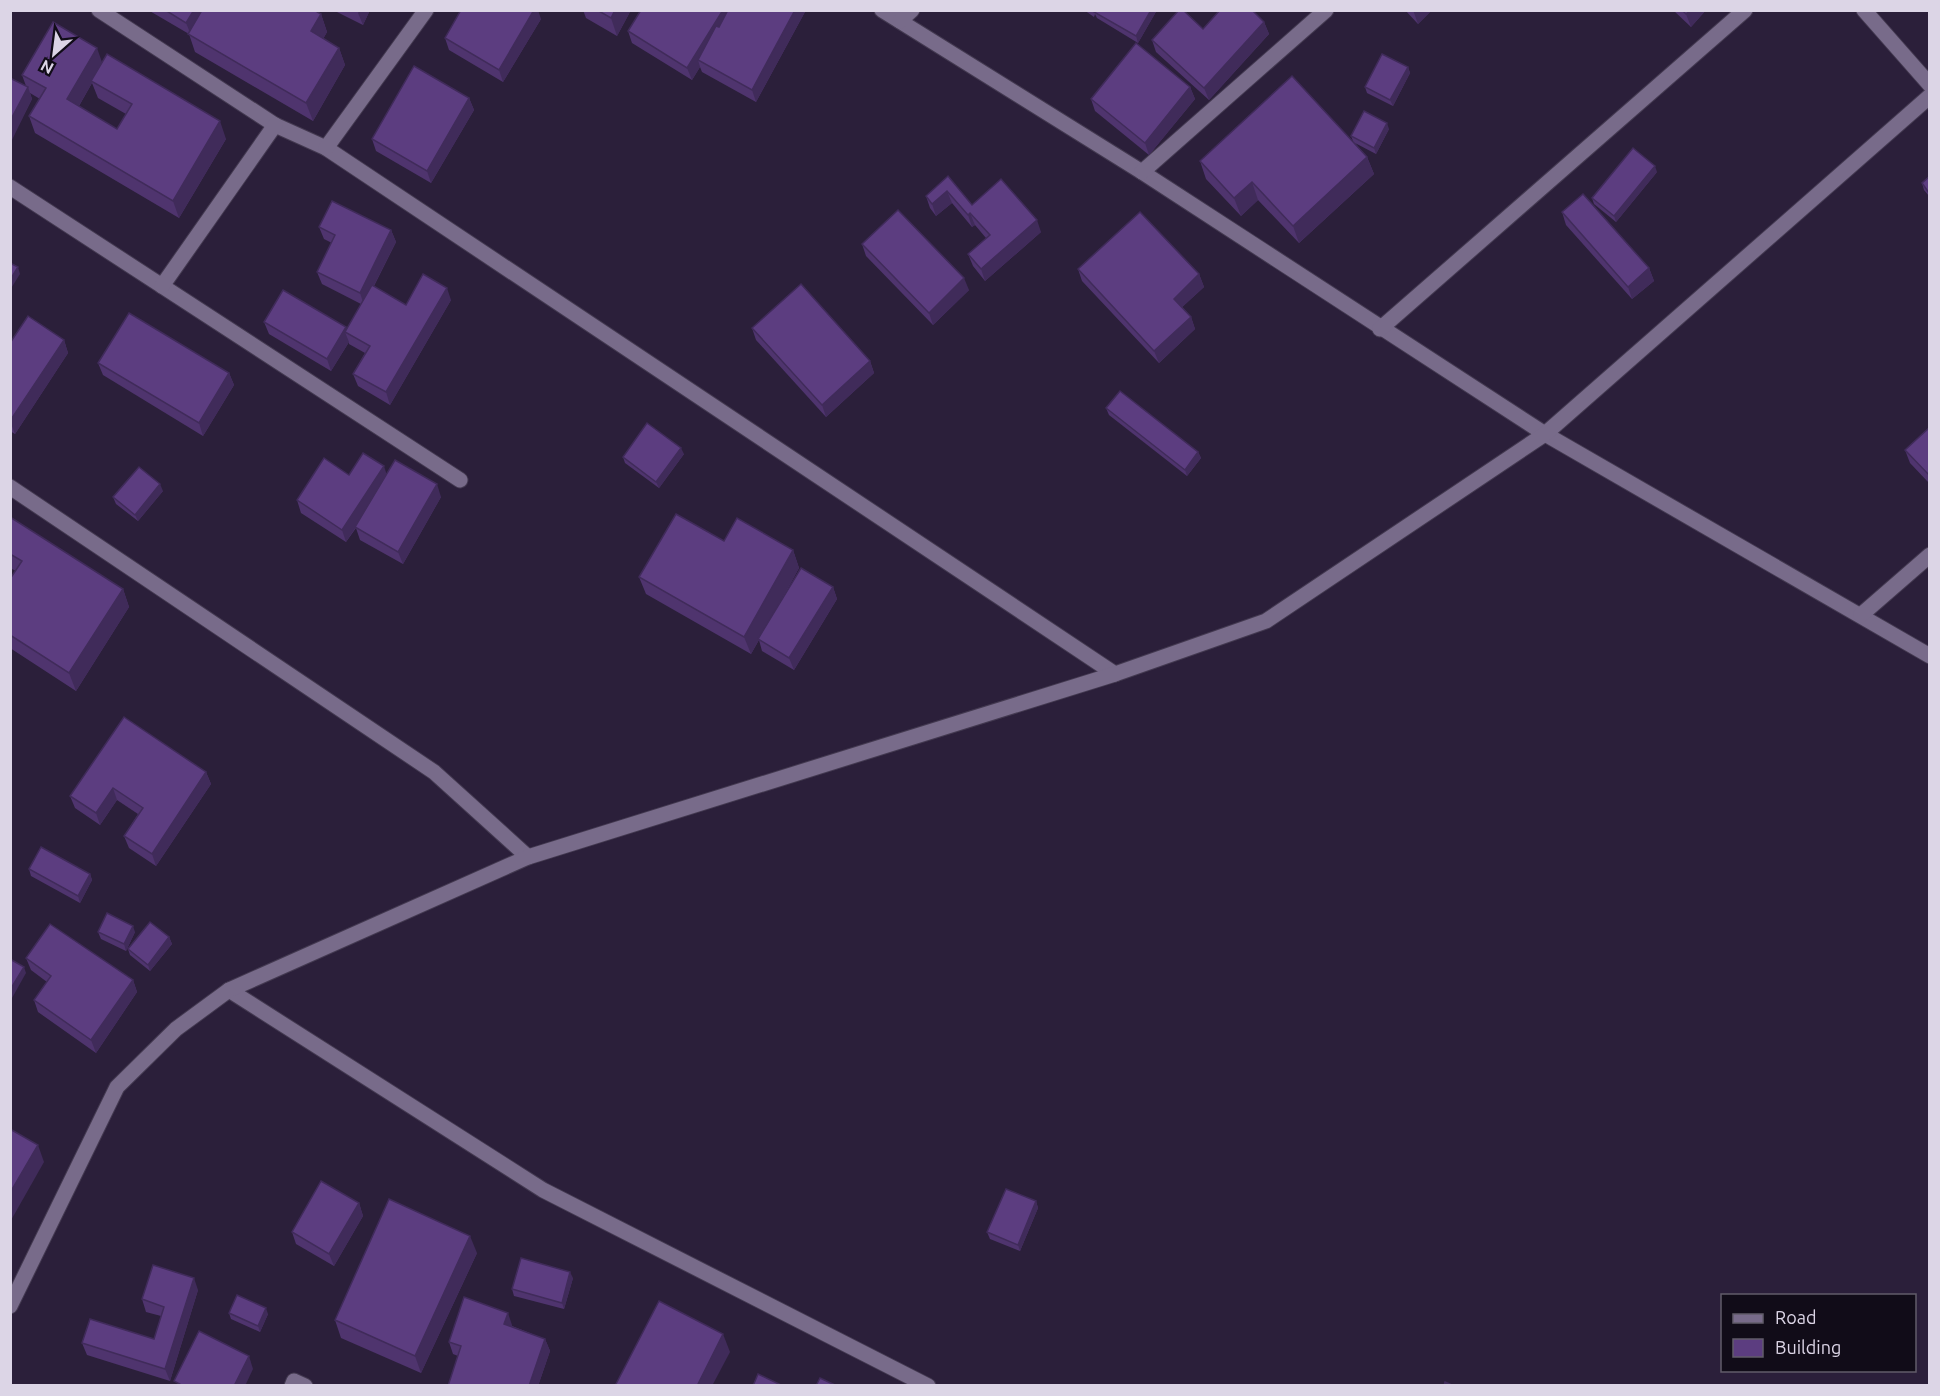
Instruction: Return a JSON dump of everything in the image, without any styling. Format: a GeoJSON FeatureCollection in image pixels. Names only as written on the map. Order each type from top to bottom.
{"type":"FeatureCollection","features":[{"type":"Feature","properties":{"kind":"street"},"geometry":{"type":"LineString","coordinates":[[99,10],[275,125],[326,148],[1115,674]]}},
{"type":"Feature","properties":{"kind":"street"},"geometry":{"type":"LineString","coordinates":[[326,148],[426,10]]}},
{"type":"Feature","properties":{"kind":"street"},"geometry":{"type":"LineString","coordinates":[[882,10],[1142,172],[1380,329],[1545,434],[1929,656]]}},
{"type":"Feature","properties":{"kind":"street"},"geometry":{"type":"LineString","coordinates":[[900,21],[912,10]]}},
{"type":"Feature","properties":{"kind":"street"},"geometry":{"type":"LineString","coordinates":[[1142,172],[1326,10]]}},
{"type":"Feature","properties":{"kind":"street"},"geometry":{"type":"LineString","coordinates":[[1380,329],[1745,10]]}},
{"type":"Feature","properties":{"kind":"street"},"geometry":{"type":"LineString","coordinates":[[1864,10],[1929,85]]}},
{"type":"Feature","properties":{"kind":"street"},"geometry":{"type":"LineString","coordinates":[[10,1306],[117,1087],[176,1029],[229,990],[528,857],[1115,674],[1266,621],[1545,434],[1929,96]]}},
{"type":"Feature","properties":{"kind":"street"},"geometry":{"type":"LineString","coordinates":[[162,286],[275,125]]}},
{"type":"Feature","properties":{"kind":"street"},"geometry":{"type":"LineString","coordinates":[[10,187],[460,480]]}},
{"type":"Feature","properties":{"kind":"street"},"geometry":{"type":"LineString","coordinates":[[12,490],[434,771],[528,857]]}},
{"type":"Feature","properties":{"kind":"street"},"geometry":{"type":"LineString","coordinates":[[1861,615],[1929,555]]}},
{"type":"Feature","properties":{"kind":"street"},"geometry":{"type":"LineString","coordinates":[[229,990],[543,1190],[928,1386]]}},
{"type":"Feature","properties":{"kind":"street"},"geometry":{"type":"LineString","coordinates":[[292,1386],[294,1381],[305,1386]]}},
{"type":"Feature","properties":{"kind":"building"},"geometry":{"type":"Polygon","coordinates":[[[165,10],[194,10],[186,23],[165,10]]]}},
{"type":"Feature","properties":{"kind":"building"},"geometry":{"type":"Polygon","coordinates":[[[202,10],[314,10],[321,14],[311,31],[339,48],[306,103],[188,34],[202,10]]]}},
{"type":"Feature","properties":{"kind":"building"},"geometry":{"type":"Polygon","coordinates":[[[461,10],[534,10],[499,70],[445,38],[461,10]]]}},
{"type":"Feature","properties":{"kind":"building"},"geometry":{"type":"Polygon","coordinates":[[[597,10],[615,10],[611,18],[597,10]]]}},
{"type":"Feature","properties":{"kind":"building"},"geometry":{"type":"Polygon","coordinates":[[[641,10],[723,10],[687,68],[628,31],[641,10]]]}},
{"type":"Feature","properties":{"kind":"building"},"geometry":{"type":"Polygon","coordinates":[[[728,10],[795,10],[752,90],[698,60],[716,26],[719,27],[728,10]]]}},
{"type":"Feature","properties":{"kind":"building"},"geometry":{"type":"Polygon","coordinates":[[[1095,10],[1151,10],[1136,36],[1094,12],[1095,10]]]}},
{"type":"Feature","properties":{"kind":"building"},"geometry":{"type":"Polygon","coordinates":[[[1179,10],[1183,10],[1203,29],[1220,10],[1252,10],[1264,22],[1204,88],[1152,40],[1179,10]]]}},
{"type":"Feature","properties":{"kind":"building"},"geometry":{"type":"Polygon","coordinates":[[[53,22],[97,48],[67,99],[117,129],[132,104],[91,81],[107,54],[220,121],[173,201],[29,116],[46,88],[22,75],[53,22]]]}},
{"type":"Feature","properties":{"kind":"building"},"geometry":{"type":"Polygon","coordinates":[[[1136,43],[1190,87],[1145,143],[1091,99],[1136,43]]]}},
{"type":"Feature","properties":{"kind":"building"},"geometry":{"type":"Polygon","coordinates":[[[1382,54],[1408,67],[1390,100],[1365,87],[1382,54]]]}},
{"type":"Feature","properties":{"kind":"building"},"geometry":{"type":"Polygon","coordinates":[[[414,66],[469,98],[427,171],[372,139],[414,66]]]}},
{"type":"Feature","properties":{"kind":"building"},"geometry":{"type":"Polygon","coordinates":[[[1292,76],[1367,157],[1293,226],[1252,182],[1234,198],[1200,161],[1292,76]]]}},
{"type":"Feature","properties":{"kind":"building"},"geometry":{"type":"Polygon","coordinates":[[[10,78],[28,87],[10,121],[10,78]]]}},
{"type":"Feature","properties":{"kind":"building"},"geometry":{"type":"Polygon","coordinates":[[[1364,111],[1387,123],[1374,148],[1351,136],[1364,111]]]}},
{"type":"Feature","properties":{"kind":"building"},"geometry":{"type":"Polygon","coordinates":[[[1633,148],[1655,166],[1614,216],[1592,198],[1633,148]]]}},
{"type":"Feature","properties":{"kind":"building"},"geometry":{"type":"Polygon","coordinates":[[[948,176],[972,205],[1001,179],[1037,220],[981,269],[968,254],[990,235],[947,191],[932,204],[926,196],[948,176]]]}},
{"type":"Feature","properties":{"kind":"building"},"geometry":{"type":"Polygon","coordinates":[[[1929,177],[1929,193],[1922,183],[1929,177]]]}},
{"type":"Feature","properties":{"kind":"building"},"geometry":{"type":"Polygon","coordinates":[[[1583,194],[1649,268],[1628,287],[1562,212],[1583,194]]]}},
{"type":"Feature","properties":{"kind":"building"},"geometry":{"type":"Polygon","coordinates":[[[332,201],[391,230],[360,293],[317,272],[335,235],[319,227],[332,201]]]}},
{"type":"Feature","properties":{"kind":"building"},"geometry":{"type":"Polygon","coordinates":[[[898,210],[964,278],[929,313],[862,244],[898,210]]]}},
{"type":"Feature","properties":{"kind":"building"},"geometry":{"type":"Polygon","coordinates":[[[1140,212],[1199,274],[1174,299],[1191,317],[1154,351],[1078,269],[1140,212]]]}},
{"type":"Feature","properties":{"kind":"building"},"geometry":{"type":"Polygon","coordinates":[[[10,263],[18,267],[10,280],[10,263]]]}},
{"type":"Feature","properties":{"kind":"building"},"geometry":{"type":"Polygon","coordinates":[[[423,274],[447,288],[386,392],[353,374],[370,346],[345,332],[372,285],[406,305],[423,274]]]}},
{"type":"Feature","properties":{"kind":"building"},"geometry":{"type":"Polygon","coordinates":[[[801,284],[870,361],[822,405],[752,328],[801,284]]]}},
{"type":"Feature","properties":{"kind":"building"},"geometry":{"type":"Polygon","coordinates":[[[283,290],[346,327],[327,359],[264,322],[283,290]]]}},
{"type":"Feature","properties":{"kind":"building"},"geometry":{"type":"Polygon","coordinates":[[[129,313],[229,373],[199,423],[98,363],[129,313]]]}},
{"type":"Feature","properties":{"kind":"building"},"geometry":{"type":"Polygon","coordinates":[[[28,316],[64,340],[10,421],[10,343],[28,316]]]}},
{"type":"Feature","properties":{"kind":"building"},"geometry":{"type":"Polygon","coordinates":[[[1120,391],[1198,452],[1185,470],[1106,408],[1120,391]]]}},
{"type":"Feature","properties":{"kind":"building"},"geometry":{"type":"Polygon","coordinates":[[[647,423],[681,448],[656,482],[623,457],[647,423]]]}},
{"type":"Feature","properties":{"kind":"building"},"geometry":{"type":"Polygon","coordinates":[[[1929,428],[1929,475],[1905,450],[1929,428]]]}},
{"type":"Feature","properties":{"kind":"building"},"geometry":{"type":"Polygon","coordinates":[[[363,453],[384,466],[342,530],[297,500],[324,458],[349,475],[363,453]]]}},
{"type":"Feature","properties":{"kind":"building"},"geometry":{"type":"Polygon","coordinates":[[[395,460],[437,484],[398,552],[355,527],[395,460]]]}},
{"type":"Feature","properties":{"kind":"building"},"geometry":{"type":"Polygon","coordinates":[[[139,467],[160,484],[135,515],[113,497],[139,467]]]}},
{"type":"Feature","properties":{"kind":"building"},"geometry":{"type":"Polygon","coordinates":[[[676,514],[724,541],[737,518],[793,550],[744,637],[639,577],[676,514]]]}},
{"type":"Feature","properties":{"kind":"building"},"geometry":{"type":"Polygon","coordinates":[[[10,517],[123,589],[69,673],[10,635],[10,579],[22,561],[10,554],[10,517]]]}},
{"type":"Feature","properties":{"kind":"building"},"geometry":{"type":"Polygon","coordinates":[[[801,568],[833,587],[789,658],[758,639],[801,568]]]}},
{"type":"Feature","properties":{"kind":"building"},"geometry":{"type":"Polygon","coordinates":[[[124,717],[206,772],[152,854],[124,836],[143,808],[113,788],[96,813],[70,796],[124,717]]]}},
{"type":"Feature","properties":{"kind":"building"},"geometry":{"type":"Polygon","coordinates":[[[41,847],[90,874],[78,896],[29,869],[41,847]]]}},
{"type":"Feature","properties":{"kind":"building"},"geometry":{"type":"Polygon","coordinates":[[[107,913],[133,926],[124,944],[98,932],[107,913]]]}},
{"type":"Feature","properties":{"kind":"building"},"geometry":{"type":"Polygon","coordinates":[[[150,922],[169,937],[148,965],[128,949],[150,922]]]}},
{"type":"Feature","properties":{"kind":"building"},"geometry":{"type":"Polygon","coordinates":[[[50,924],[133,980],[91,1040],[34,1000],[51,976],[26,958],[50,924]]]}},
{"type":"Feature","properties":{"kind":"building"},"geometry":{"type":"Polygon","coordinates":[[[10,959],[24,967],[10,990],[10,959]]]}},
{"type":"Feature","properties":{"kind":"building"},"geometry":{"type":"Polygon","coordinates":[[[10,1129],[38,1145],[10,1193],[10,1129]]]}},
{"type":"Feature","properties":{"kind":"building"},"geometry":{"type":"Polygon","coordinates":[[[321,1181],[359,1203],[329,1254],[292,1232],[321,1181]]]}},
{"type":"Feature","properties":{"kind":"building"},"geometry":{"type":"Polygon","coordinates":[[[1006,1189],[1036,1201],[1018,1245],[987,1232],[1006,1189]]]}},
{"type":"Feature","properties":{"kind":"building"},"geometry":{"type":"Polygon","coordinates":[[[389,1199],[470,1236],[415,1356],[335,1320],[389,1199]]]}},
{"type":"Feature","properties":{"kind":"building"},"geometry":{"type":"Polygon","coordinates":[[[521,1258],[570,1272],[562,1303],[512,1289],[521,1258]]]}},
{"type":"Feature","properties":{"kind":"building"},"geometry":{"type":"Polygon","coordinates":[[[153,1265],[194,1278],[165,1369],[82,1343],[90,1319],[154,1339],[164,1307],[142,1299],[153,1265]]]}},
{"type":"Feature","properties":{"kind":"building"},"geometry":{"type":"Polygon","coordinates":[[[237,1295],[266,1308],[258,1326],[229,1313],[237,1295]]]}},
{"type":"Feature","properties":{"kind":"building"},"geometry":{"type":"Polygon","coordinates":[[[464,1297],[508,1313],[504,1324],[545,1339],[529,1386],[448,1386],[461,1346],[449,1342],[464,1297]]]}},
{"type":"Feature","properties":{"kind":"building"},"geometry":{"type":"Polygon","coordinates":[[[659,1301],[723,1334],[697,1386],[615,1386],[659,1301]]]}},
{"type":"Feature","properties":{"kind":"building"},"geometry":{"type":"Polygon","coordinates":[[[199,1331],[249,1356],[234,1386],[183,1386],[174,1381],[199,1331]]]}},
{"type":"Feature","properties":{"kind":"building"},"geometry":{"type":"Polygon","coordinates":[[[758,1374],[783,1386],[753,1386],[758,1374]]]}},
{"type":"Feature","properties":{"kind":"building"},"geometry":{"type":"Polygon","coordinates":[[[820,1378],[837,1386],[816,1386],[820,1378]]]}}]}
